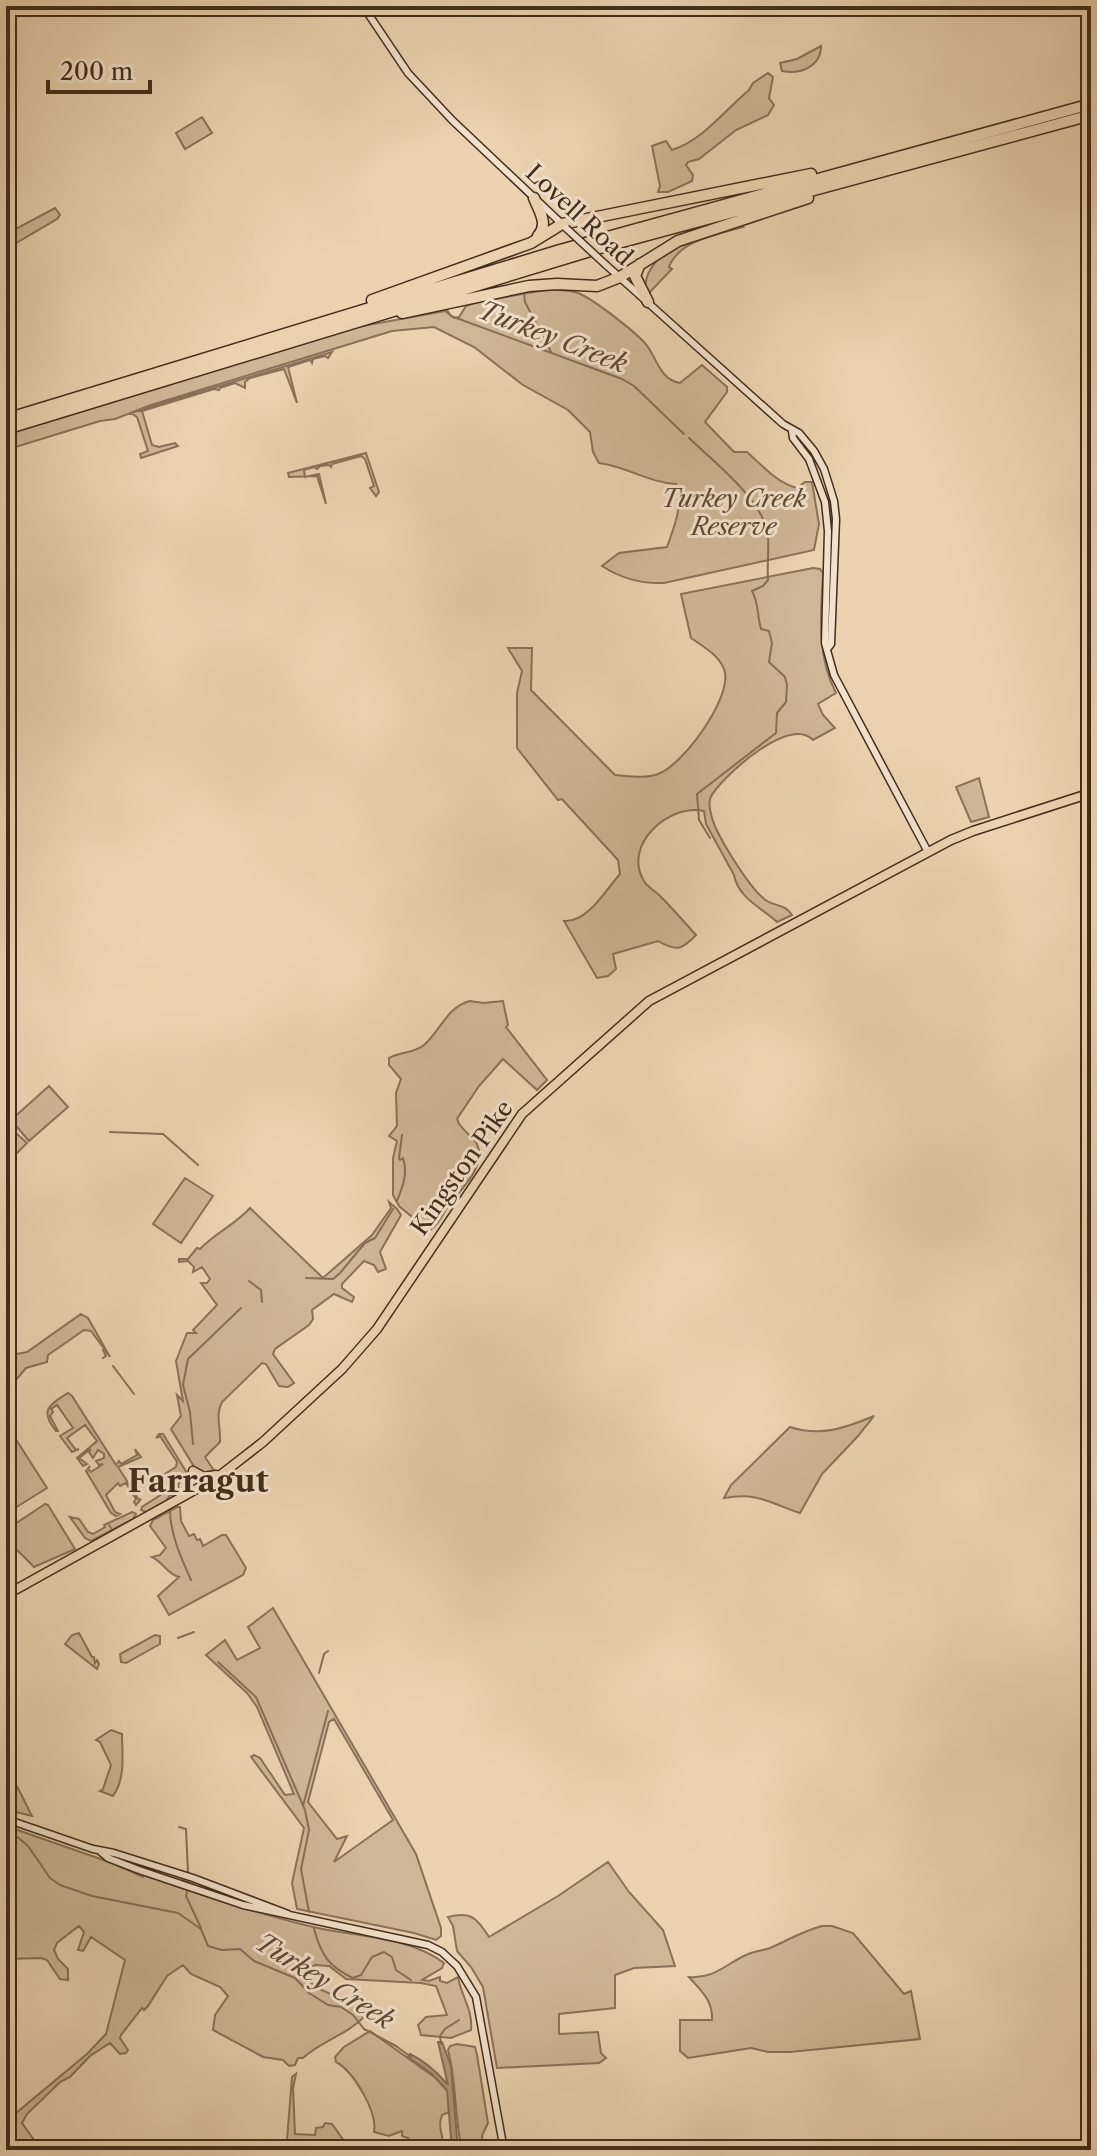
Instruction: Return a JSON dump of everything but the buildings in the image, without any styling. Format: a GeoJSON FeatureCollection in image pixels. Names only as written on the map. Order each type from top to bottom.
{"type":"FeatureCollection","features":[{"type":"Feature","properties":{"kind":"highway"},"geometry":{"type":"LineString","coordinates":[[6,429],[345,325],[560,250],[1091,104]]}},
{"type":"Feature","properties":{"kind":"highway"},"geometry":{"type":"LineString","coordinates":[[6,419],[306,327],[1091,115]]}},
{"type":"Feature","properties":{"kind":"highway"},"geometry":{"type":"LineString","coordinates":[[306,327],[336,313],[531,243],[564,226],[876,161]]}},
{"type":"Feature","properties":{"kind":"highway"},"geometry":{"type":"LineString","coordinates":[[345,325],[529,286],[597,286],[620,277],[692,236],[890,170]]}},
{"type":"Feature","properties":{"kind":"highway"},"geometry":{"type":"LineString","coordinates":[[531,243],[543,227],[534,198]]}},
{"type":"Feature","properties":{"kind":"highway"},"geometry":{"type":"LineString","coordinates":[[641,263],[635,276],[648,302]]}},
{"type":"Feature","properties":{"kind":"main road","name":"Lovell Road"},"geometry":{"type":"LineString","coordinates":[[363,6],[408,73],[452,120],[606,265],[792,431],[803,437],[824,469],[836,519],[831,644],[828,648]]}},
{"type":"Feature","properties":{"kind":"main road","name":"Lovell Road"},"geometry":{"type":"LineString","coordinates":[[792,431],[793,438],[816,472],[824,493],[828,526],[825,643],[840,691],[928,852]]}},
{"type":"Feature","properties":{"kind":"main road"},"geometry":{"type":"LineString","coordinates":[[816,472],[824,469]]}},
{"type":"Feature","properties":{"kind":"main road","name":"Kingston Pike"},"geometry":{"type":"LineString","coordinates":[[6,1595],[225,1473],[263,1442],[356,1355],[377,1329],[522,1114],[660,994],[973,831],[1091,793]]}},
{"type":"Feature","properties":{"kind":"main road"},"geometry":{"type":"LineString","coordinates":[[193,1471],[204,1477],[225,1473]]}},
{"type":"Feature","properties":{"kind":"main road"},"geometry":{"type":"LineString","coordinates":[[6,1819],[101,1852],[114,1853],[193,1878],[291,1915],[405,1938],[442,1952],[466,1978],[476,1997],[504,2150]]}},
{"type":"Feature","properties":{"kind":"green space"},"geometry":{"type":"Polygon","coordinates":[[[821,46],[817,59],[808,68],[795,72],[782,71],[780,63],[797,59],[821,46]]]}},
{"type":"Feature","properties":{"kind":"green space"},"geometry":{"type":"Polygon","coordinates":[[[768,73],[773,77],[769,98],[774,105],[768,115],[736,130],[699,159],[688,162],[686,165],[693,175],[692,181],[668,192],[658,192],[660,186],[652,146],[666,141],[672,150],[694,139],[753,83],[768,73]]]}},
{"type":"Feature","properties":{"kind":"green space"},"geometry":{"type":"Polygon","coordinates":[[[202,117],[212,133],[185,149],[176,133],[202,117]]]}},
{"type":"Feature","properties":{"kind":"green space"},"geometry":{"type":"Polygon","coordinates":[[[55,208],[60,215],[57,219],[6,249],[6,234],[55,208]]]}},
{"type":"Feature","properties":{"kind":"green space"},"geometry":{"type":"Polygon","coordinates":[[[741,226],[690,244],[674,258],[669,267],[672,269],[649,293],[645,288],[648,273],[656,261],[668,252],[697,238],[741,226]]]}},
{"type":"Feature","properties":{"kind":"green space","name":"Turkey Creek Reserve"},"geometry":{"type":"Polygon","coordinates":[[[546,290],[574,292],[604,309],[643,341],[668,378],[680,383],[702,365],[727,387],[727,392],[705,422],[734,452],[747,452],[783,482],[797,488],[805,482],[812,482],[819,524],[814,550],[664,583],[632,580],[609,571],[602,566],[619,553],[667,547],[678,508],[676,484],[599,463],[593,452],[590,432],[568,410],[523,385],[474,347],[434,327],[392,331],[151,405],[115,419],[6,450],[6,434],[357,327],[445,311],[454,318],[459,317],[466,306],[476,302],[546,290]]]}},
{"type":"Feature","properties":{"kind":"green space"},"geometry":{"type":"Polygon","coordinates":[[[332,352],[328,358],[325,356],[313,359],[312,363],[310,360],[288,367],[297,403],[284,369],[250,378],[245,382],[245,388],[235,383],[142,411],[152,445],[159,447],[175,443],[178,446],[141,458],[140,454],[148,451],[137,417],[131,413],[332,352]]]}},
{"type":"Feature","properties":{"kind":"green space"},"geometry":{"type":"Polygon","coordinates":[[[366,453],[379,492],[376,496],[370,488],[374,486],[365,459],[361,456],[332,464],[331,467],[304,470],[305,476],[289,477],[288,473],[366,453]]]}},
{"type":"Feature","properties":{"kind":"green space"},"geometry":{"type":"Polygon","coordinates":[[[319,474],[326,504],[317,476],[308,476],[319,474]]]}},
{"type":"Feature","properties":{"kind":"green space"},"geometry":{"type":"Polygon","coordinates":[[[813,568],[823,573],[823,649],[836,693],[818,704],[835,728],[813,740],[803,735],[790,735],[760,750],[721,783],[710,803],[719,834],[743,874],[767,901],[784,907],[792,915],[777,922],[745,896],[706,824],[704,811],[690,810],[677,814],[664,820],[644,841],[639,854],[639,867],[644,881],[696,935],[678,948],[658,941],[613,954],[616,969],[608,976],[597,978],[564,921],[580,917],[595,905],[620,874],[618,860],[562,799],[558,800],[517,748],[517,693],[522,671],[508,648],[532,648],[531,690],[615,775],[653,776],[668,768],[692,745],[713,714],[725,685],[725,673],[720,662],[691,638],[681,594],[813,568]]]}},
{"type":"Feature","properties":{"kind":"green space"},"geometry":{"type":"Polygon","coordinates":[[[979,778],[989,817],[971,822],[956,787],[979,778]]]}},
{"type":"Feature","properties":{"kind":"green space"},"geometry":{"type":"Polygon","coordinates":[[[470,1001],[503,1001],[506,1027],[547,1080],[537,1090],[503,1059],[479,1086],[457,1119],[477,1144],[479,1153],[475,1170],[429,1231],[399,1206],[393,1195],[393,1158],[397,1141],[389,1136],[397,1126],[396,1093],[401,1079],[389,1065],[389,1058],[420,1048],[456,1008],[470,1001]]]}},
{"type":"Feature","properties":{"kind":"green space"},"geometry":{"type":"Polygon","coordinates":[[[49,1086],[68,1107],[29,1141],[11,1120],[49,1086]]]}},
{"type":"Feature","properties":{"kind":"green space"},"geometry":{"type":"Polygon","coordinates":[[[6,1126],[27,1143],[6,1164],[6,1126]]]}},
{"type":"Feature","properties":{"kind":"green space"},"geometry":{"type":"Polygon","coordinates":[[[185,1178],[213,1196],[181,1243],[153,1224],[185,1178]]]}},
{"type":"Feature","properties":{"kind":"green space"},"geometry":{"type":"Polygon","coordinates":[[[389,1202],[401,1215],[380,1252],[386,1269],[378,1272],[374,1265],[364,1261],[342,1284],[342,1288],[354,1297],[352,1302],[334,1294],[312,1310],[313,1319],[309,1325],[275,1349],[273,1354],[294,1383],[288,1387],[279,1386],[266,1364],[262,1363],[222,1402],[220,1442],[205,1457],[215,1472],[208,1475],[198,1473],[171,1429],[181,1416],[177,1395],[183,1401],[176,1361],[187,1333],[196,1333],[193,1330],[217,1305],[201,1283],[207,1283],[210,1279],[202,1267],[193,1272],[194,1267],[188,1261],[179,1262],[179,1259],[188,1259],[197,1248],[200,1249],[250,1208],[323,1278],[372,1235],[391,1208],[389,1202]]]}},
{"type":"Feature","properties":{"kind":"green space"},"geometry":{"type":"Polygon","coordinates":[[[81,1314],[88,1318],[110,1357],[91,1331],[84,1330],[48,1355],[47,1362],[26,1368],[16,1380],[6,1384],[6,1356],[27,1352],[81,1314]]]}},
{"type":"Feature","properties":{"kind":"green space"},"geometry":{"type":"Polygon","coordinates":[[[68,1393],[116,1465],[137,1455],[135,1449],[141,1457],[118,1467],[141,1499],[136,1505],[136,1499],[126,1483],[120,1486],[118,1483],[106,1495],[115,1512],[120,1514],[116,1516],[111,1513],[86,1471],[90,1466],[88,1469],[91,1472],[103,1464],[99,1465],[96,1461],[104,1458],[104,1454],[98,1450],[93,1458],[89,1452],[91,1449],[79,1458],[87,1464],[83,1466],[77,1458],[97,1441],[85,1425],[67,1438],[76,1450],[79,1449],[72,1452],[60,1436],[73,1428],[57,1405],[51,1409],[53,1412],[50,1416],[58,1431],[48,1418],[51,1405],[68,1393]]]}},
{"type":"Feature","properties":{"kind":"green space"},"geometry":{"type":"Polygon","coordinates":[[[874,1416],[822,1474],[800,1513],[755,1497],[724,1498],[731,1485],[790,1427],[812,1431],[833,1430],[874,1416]]]}},
{"type":"Feature","properties":{"kind":"green space"},"geometry":{"type":"Polygon","coordinates":[[[163,1434],[187,1473],[178,1485],[179,1490],[146,1512],[141,1510],[142,1507],[165,1492],[158,1474],[163,1475],[176,1467],[177,1462],[160,1436],[156,1438],[163,1434]]]}},
{"type":"Feature","properties":{"kind":"green space"},"geometry":{"type":"Polygon","coordinates":[[[17,1441],[47,1488],[15,1508],[13,1505],[6,1509],[6,1448],[17,1441]]]}},
{"type":"Feature","properties":{"kind":"green space"},"geometry":{"type":"Polygon","coordinates":[[[45,1504],[75,1549],[34,1567],[9,1542],[6,1530],[45,1504]]]}},
{"type":"Feature","properties":{"kind":"green space"},"geometry":{"type":"Polygon","coordinates":[[[180,1507],[181,1521],[189,1536],[194,1534],[203,1546],[226,1535],[246,1568],[243,1575],[169,1615],[158,1596],[179,1577],[152,1557],[160,1555],[166,1548],[150,1526],[153,1520],[180,1507]]]}},
{"type":"Feature","properties":{"kind":"green space"},"geometry":{"type":"Polygon","coordinates":[[[132,1512],[136,1514],[133,1519],[91,1541],[85,1538],[70,1517],[79,1519],[93,1534],[104,1525],[132,1512]]]}},
{"type":"Feature","properties":{"kind":"green space"},"geometry":{"type":"Polygon","coordinates":[[[273,1608],[416,1854],[441,1928],[441,1936],[436,1940],[297,1909],[292,1883],[304,1828],[251,1757],[260,1758],[285,1795],[294,1794],[257,1707],[247,1693],[206,1655],[225,1640],[237,1660],[260,1648],[248,1627],[273,1608]],[[334,1719],[329,1722],[308,1802],[337,1839],[347,1836],[334,1862],[393,1820],[334,1719]]]}},
{"type":"Feature","properties":{"kind":"green space"},"geometry":{"type":"Polygon","coordinates":[[[79,1633],[95,1663],[97,1660],[99,1664],[97,1669],[65,1644],[72,1635],[79,1633]]]}},
{"type":"Feature","properties":{"kind":"green space"},"geometry":{"type":"Polygon","coordinates":[[[155,1635],[160,1636],[160,1644],[126,1663],[121,1662],[120,1654],[155,1635]]]}},
{"type":"Feature","properties":{"kind":"green space"},"geometry":{"type":"Polygon","coordinates":[[[111,1730],[122,1734],[123,1758],[122,1774],[113,1796],[100,1791],[111,1765],[100,1742],[96,1740],[111,1730]]]}},
{"type":"Feature","properties":{"kind":"green space"},"geometry":{"type":"Polygon","coordinates":[[[6,1770],[32,1816],[12,1811],[6,1806],[6,1770]]]}},
{"type":"Feature","properties":{"kind":"green space"},"geometry":{"type":"Polygon","coordinates":[[[6,1826],[143,1877],[246,1909],[309,1926],[396,1942],[429,1954],[444,1963],[442,1968],[422,1980],[440,1977],[440,1981],[447,1983],[458,1977],[471,2030],[451,2038],[421,2035],[418,2025],[426,2017],[447,2015],[436,1986],[346,1979],[329,1966],[315,1965],[307,1970],[305,1976],[310,1982],[349,2005],[354,2001],[363,2006],[365,2016],[303,2058],[298,2058],[295,2065],[289,2066],[283,2060],[263,2057],[213,2030],[215,2015],[228,1996],[220,1987],[191,1974],[183,1965],[167,1976],[148,2006],[144,2010],[142,2008],[121,2035],[128,2050],[126,2053],[120,2054],[110,2043],[90,2056],[27,2114],[22,2123],[41,2150],[6,2150],[6,2102],[16,2113],[87,2054],[106,2034],[125,1960],[91,1937],[83,1951],[78,1950],[84,1932],[79,1926],[57,1943],[54,1950],[68,1969],[68,1980],[60,1979],[47,1960],[6,1959],[6,1830],[13,1832],[6,1826]]]}},
{"type":"Feature","properties":{"kind":"green space"},"geometry":{"type":"Polygon","coordinates":[[[608,1862],[629,1892],[663,1930],[675,1966],[634,1968],[615,1975],[615,2008],[559,2014],[559,2034],[598,2032],[601,2053],[606,2058],[599,2063],[497,2068],[483,1987],[457,1951],[453,1926],[448,1917],[462,1915],[473,1918],[489,1937],[608,1862]]]}},
{"type":"Feature","properties":{"kind":"green space"},"geometry":{"type":"Polygon","coordinates":[[[822,1926],[853,1933],[904,1994],[911,1991],[920,2039],[790,2052],[751,2048],[688,2058],[680,2051],[680,2020],[712,2020],[708,2001],[689,1977],[713,1973],[749,1954],[822,1926]]]}},
{"type":"Feature","properties":{"kind":"green space"},"geometry":{"type":"Polygon","coordinates":[[[370,2031],[437,2079],[448,2092],[449,2112],[442,2115],[440,2124],[444,2150],[407,2147],[402,2144],[408,2138],[402,2136],[402,2131],[389,2136],[374,2132],[372,2114],[363,2093],[335,2057],[344,2047],[370,2031]]]}},
{"type":"Feature","properties":{"kind":"green space"},"geometry":{"type":"Polygon","coordinates":[[[457,2044],[475,2047],[488,2123],[482,2136],[484,2150],[462,2150],[448,2050],[457,2044]]]}},
{"type":"Feature","properties":{"kind":"green space"},"geometry":{"type":"Polygon","coordinates":[[[296,2074],[293,2088],[295,2134],[315,2135],[316,2128],[323,2127],[325,2123],[332,2124],[344,2141],[287,2140],[292,2077],[296,2074]]]}},
{"type":"Feature","properties":{"kind":"green space"},"geometry":{"type":"Polygon","coordinates":[[[287,2140],[268,2150],[257,2150],[276,2141],[287,2140]]]}},
{"type":"Feature","properties":{"kind":"shaded area"},"geometry":{"type":"Polygon","coordinates":[[[438,2042],[442,2042],[451,2066],[458,2150],[452,2150],[447,2090],[432,2074],[408,2057],[410,2054],[426,2063],[448,2085],[438,2042]]]}},
{"type":"Feature","properties":{"kind":"waterway"},"geometry":{"type":"LineString","coordinates":[[524,292],[525,302],[551,352]]}},
{"type":"Feature","properties":{"kind":"waterway","name":"Turkey Creek"},"geometry":{"type":"LineString","coordinates":[[445,307],[451,316],[622,379],[634,386],[684,434]]}},
{"type":"Feature","properties":{"kind":"waterway","name":"Turkey Creek"},"geometry":{"type":"LineString","coordinates":[[689,438],[748,495],[764,522],[768,535],[768,580],[752,591],[761,629],[769,631],[772,643],[769,662],[785,677],[787,685],[786,702],[777,713],[776,733],[697,794],[699,820],[710,838]]}},
{"type":"Feature","properties":{"kind":"waterway"},"geometry":{"type":"LineString","coordinates":[[110,1132],[163,1134],[198,1165]]}},
{"type":"Feature","properties":{"kind":"waterway"},"geometry":{"type":"LineString","coordinates":[[397,1201],[405,1174],[403,1158],[399,1158],[402,1135]]}},
{"type":"Feature","properties":{"kind":"waterway"},"geometry":{"type":"LineString","coordinates":[[306,1278],[333,1279],[365,1243],[375,1238],[393,1209]]}},
{"type":"Feature","properties":{"kind":"waterway"},"geometry":{"type":"LineString","coordinates":[[249,1281],[261,1290],[262,1302]]}},
{"type":"Feature","properties":{"kind":"waterway"},"geometry":{"type":"LineString","coordinates":[[193,1444],[183,1385],[188,1359],[241,1308]]}},
{"type":"Feature","properties":{"kind":"waterway"},"geometry":{"type":"LineString","coordinates":[[103,1350],[106,1356],[103,1358]]}},
{"type":"Feature","properties":{"kind":"waterway"},"geometry":{"type":"LineString","coordinates":[[113,1366],[134,1394]]}},
{"type":"Feature","properties":{"kind":"waterway"},"geometry":{"type":"LineString","coordinates":[[170,1507],[174,1535],[191,1580]]}},
{"type":"Feature","properties":{"kind":"waterway"},"geometry":{"type":"LineString","coordinates":[[178,1638],[194,1632]]}},
{"type":"Feature","properties":{"kind":"waterway"},"geometry":{"type":"LineString","coordinates":[[319,1673],[324,1654],[328,1651]]}},
{"type":"Feature","properties":{"kind":"waterway"},"geometry":{"type":"LineString","coordinates":[[218,1662],[256,1697],[305,1810],[309,1830],[301,1869],[309,1912]]}},
{"type":"Feature","properties":{"kind":"waterway"},"geometry":{"type":"LineString","coordinates":[[303,1806],[328,1711]]}},
{"type":"Feature","properties":{"kind":"waterway","name":"Turkey Creek"},"geometry":{"type":"LineString","coordinates":[[6,1827],[28,1846],[50,1878],[60,1885],[92,1896],[178,1913],[201,1929],[208,1946],[222,1950],[240,1949],[254,1961],[295,1978],[309,1993],[328,2005],[341,2007],[353,2015],[364,2029],[411,2057]]}},
{"type":"Feature","properties":{"kind":"waterway"},"geometry":{"type":"LineString","coordinates":[[179,1827],[186,1829],[188,1872]]}},
{"type":"Feature","properties":{"kind":"waterway"},"geometry":{"type":"LineString","coordinates":[[182,1880],[193,1884]]}},
{"type":"Feature","properties":{"kind":"waterway"},"geometry":{"type":"LineString","coordinates":[[187,1892],[201,1928]]}},
{"type":"Feature","properties":{"kind":"waterway"},"geometry":{"type":"LineString","coordinates":[[314,1929],[327,1959],[345,1974],[353,1978],[361,1975],[372,1957],[384,1952],[392,1957],[396,1970],[411,1980]]}},
{"type":"Feature","properties":{"kind":"waterway"},"geometry":{"type":"LineString","coordinates":[[441,2044],[440,2036],[445,2029],[459,2020]]}},
{"type":"Feature","properties":{"kind":"district","name":"Farragut"},"geometry":{"type":"Point","coordinates":[198,1481]}}]}
